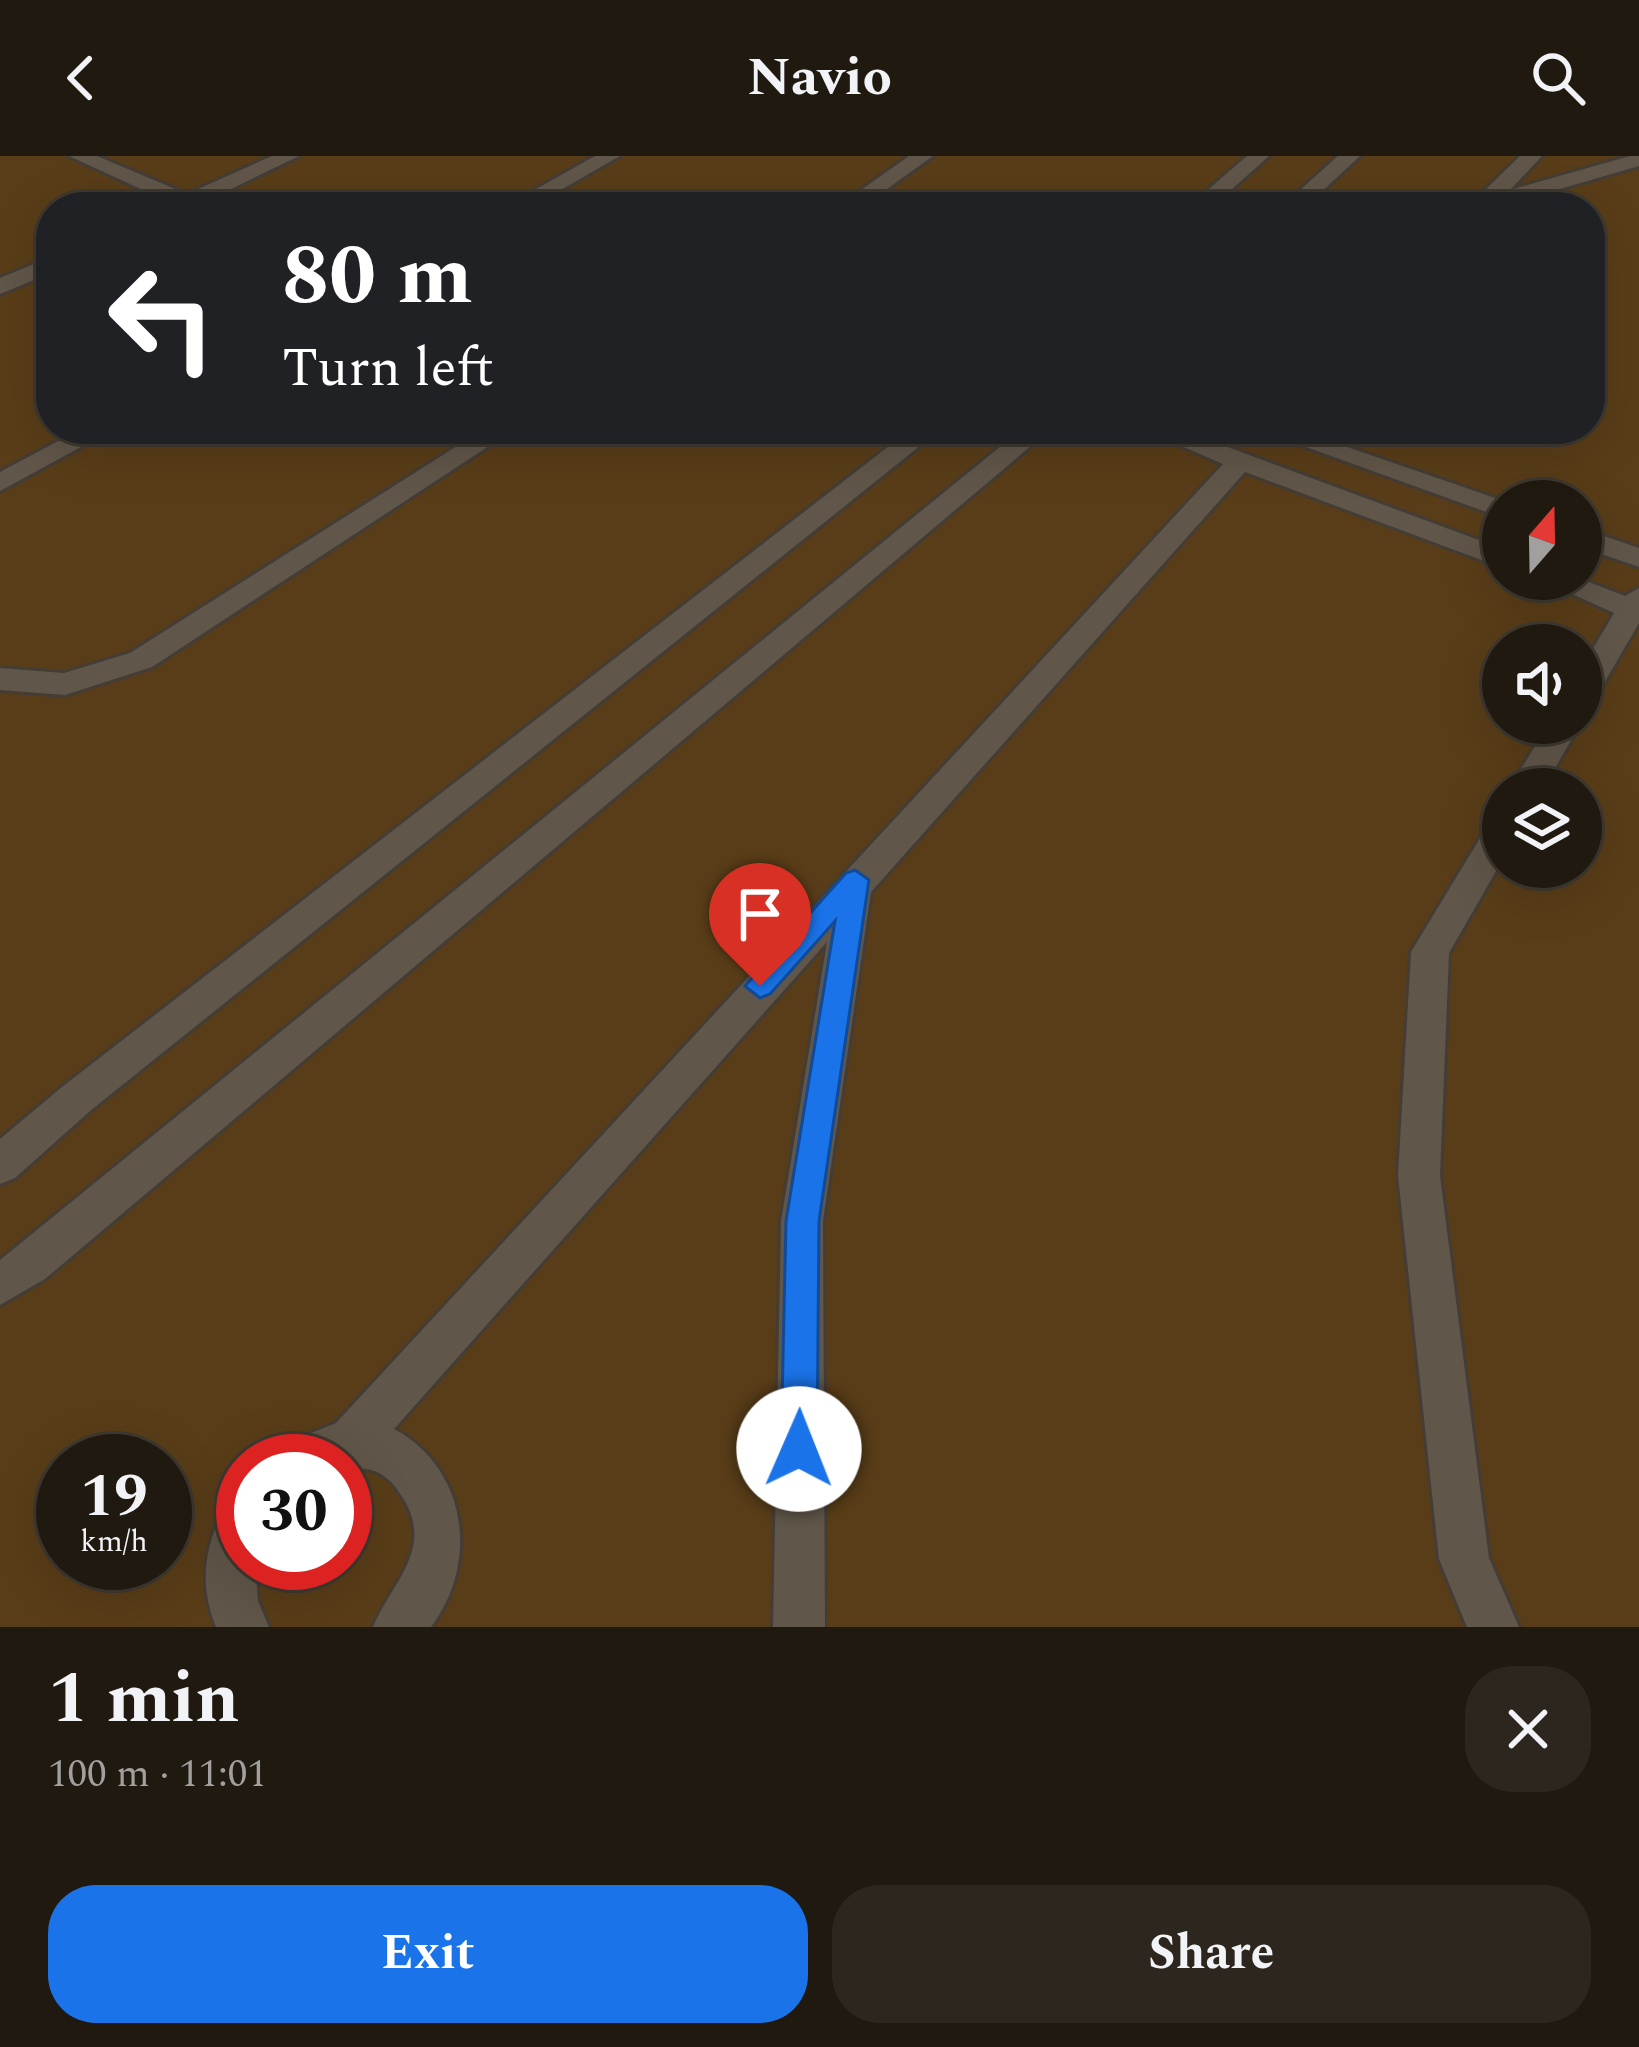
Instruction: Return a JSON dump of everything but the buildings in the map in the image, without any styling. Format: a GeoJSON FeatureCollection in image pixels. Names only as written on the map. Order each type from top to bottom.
{"type":"FeatureCollection","features":[{"type":"Feature","properties":{"kind":"street"},"geometry":{"type":"LineString","coordinates":[[79,156],[156,192]]}},
{"type":"Feature","properties":{"kind":"street"},"geometry":{"type":"LineString","coordinates":[[209,192],[289,156]]}},
{"type":"Feature","properties":{"kind":"street"},"geometry":{"type":"LineString","coordinates":[[542,192],[610,156]]}},
{"type":"Feature","properties":{"kind":"street"},"geometry":{"type":"LineString","coordinates":[[870,192],[923,156]]}},
{"type":"Feature","properties":{"kind":"street"},"geometry":{"type":"LineString","coordinates":[[1217,192],[1259,156]]}},
{"type":"Feature","properties":{"kind":"street"},"geometry":{"type":"LineString","coordinates":[[1309,192],[1350,156]]}},
{"type":"Feature","properties":{"kind":"street"},"geometry":{"type":"LineString","coordinates":[[1497,192],[1532,156]]}},
{"type":"Feature","properties":{"kind":"street"},"geometry":{"type":"LineString","coordinates":[[1530,192],[1639,160]]}},
{"type":"Feature","properties":{"kind":"street"},"geometry":{"type":"LineString","coordinates":[[0,287],[36,271]]}},
{"type":"Feature","properties":{"kind":"street"},"geometry":{"type":"LineString","coordinates":[[0,483],[73,444]]}},
{"type":"Feature","properties":{"kind":"street"},"geometry":{"type":"LineString","coordinates":[[0,679],[65,684],[142,660],[479,444]]}},
{"type":"Feature","properties":{"kind":"street"},"geometry":{"type":"LineString","coordinates":[[0,1165],[909,444]]}},
{"type":"Feature","properties":{"kind":"street"},"geometry":{"type":"LineString","coordinates":[[0,1284],[1023,444]]}},
{"type":"Feature","properties":{"kind":"street"},"geometry":{"type":"LineString","coordinates":[[1197,444],[1482,552]]}},
{"type":"Feature","properties":{"kind":"street"},"geometry":{"type":"LineString","coordinates":[[1312,444],[1482,503]]}},
{"type":"Feature","properties":{"kind":"street"},"geometry":{"type":"LineString","coordinates":[[343,1434],[1241,460]]}},
{"type":"Feature","properties":{"kind":"street"},"geometry":{"type":"LineString","coordinates":[[1602,545],[1639,558]]}},
{"type":"Feature","properties":{"kind":"street"},"geometry":{"type":"LineString","coordinates":[[1602,593],[1636,603],[1602,660]]}},
{"type":"Feature","properties":{"kind":"street"},"geometry":{"type":"LineString","coordinates":[[1482,864],[1430,952],[1419,1176],[1464,1559],[1492,1627]]}},
{"type":"Feature","properties":{"kind":"street"},"geometry":{"type":"LineString","coordinates":[[799,1627],[802,1221],[855,880]]}},
{"type":"Feature","properties":{"kind":"street"},"geometry":{"type":"LineString","coordinates":[[372,1447],[398,1455],[423,1477],[437,1507],[440,1544],[428,1587],[399,1627]]}},
{"type":"Feature","properties":{"kind":"street"},"geometry":{"type":"LineString","coordinates":[[230,1590],[232,1607],[243,1627]]}},
{"type":"Feature","properties":{"kind":"shaded area"},"geometry":{"type":"Polygon","coordinates":[[[0,156],[1639,156],[1639,1627],[0,1627],[0,156]]]}},
{"type":"Feature","properties":{"kind":"route"},"geometry":{"type":"LineString","coordinates":[[760,986],[855,880],[802,1221],[799,1449]]}}]}
